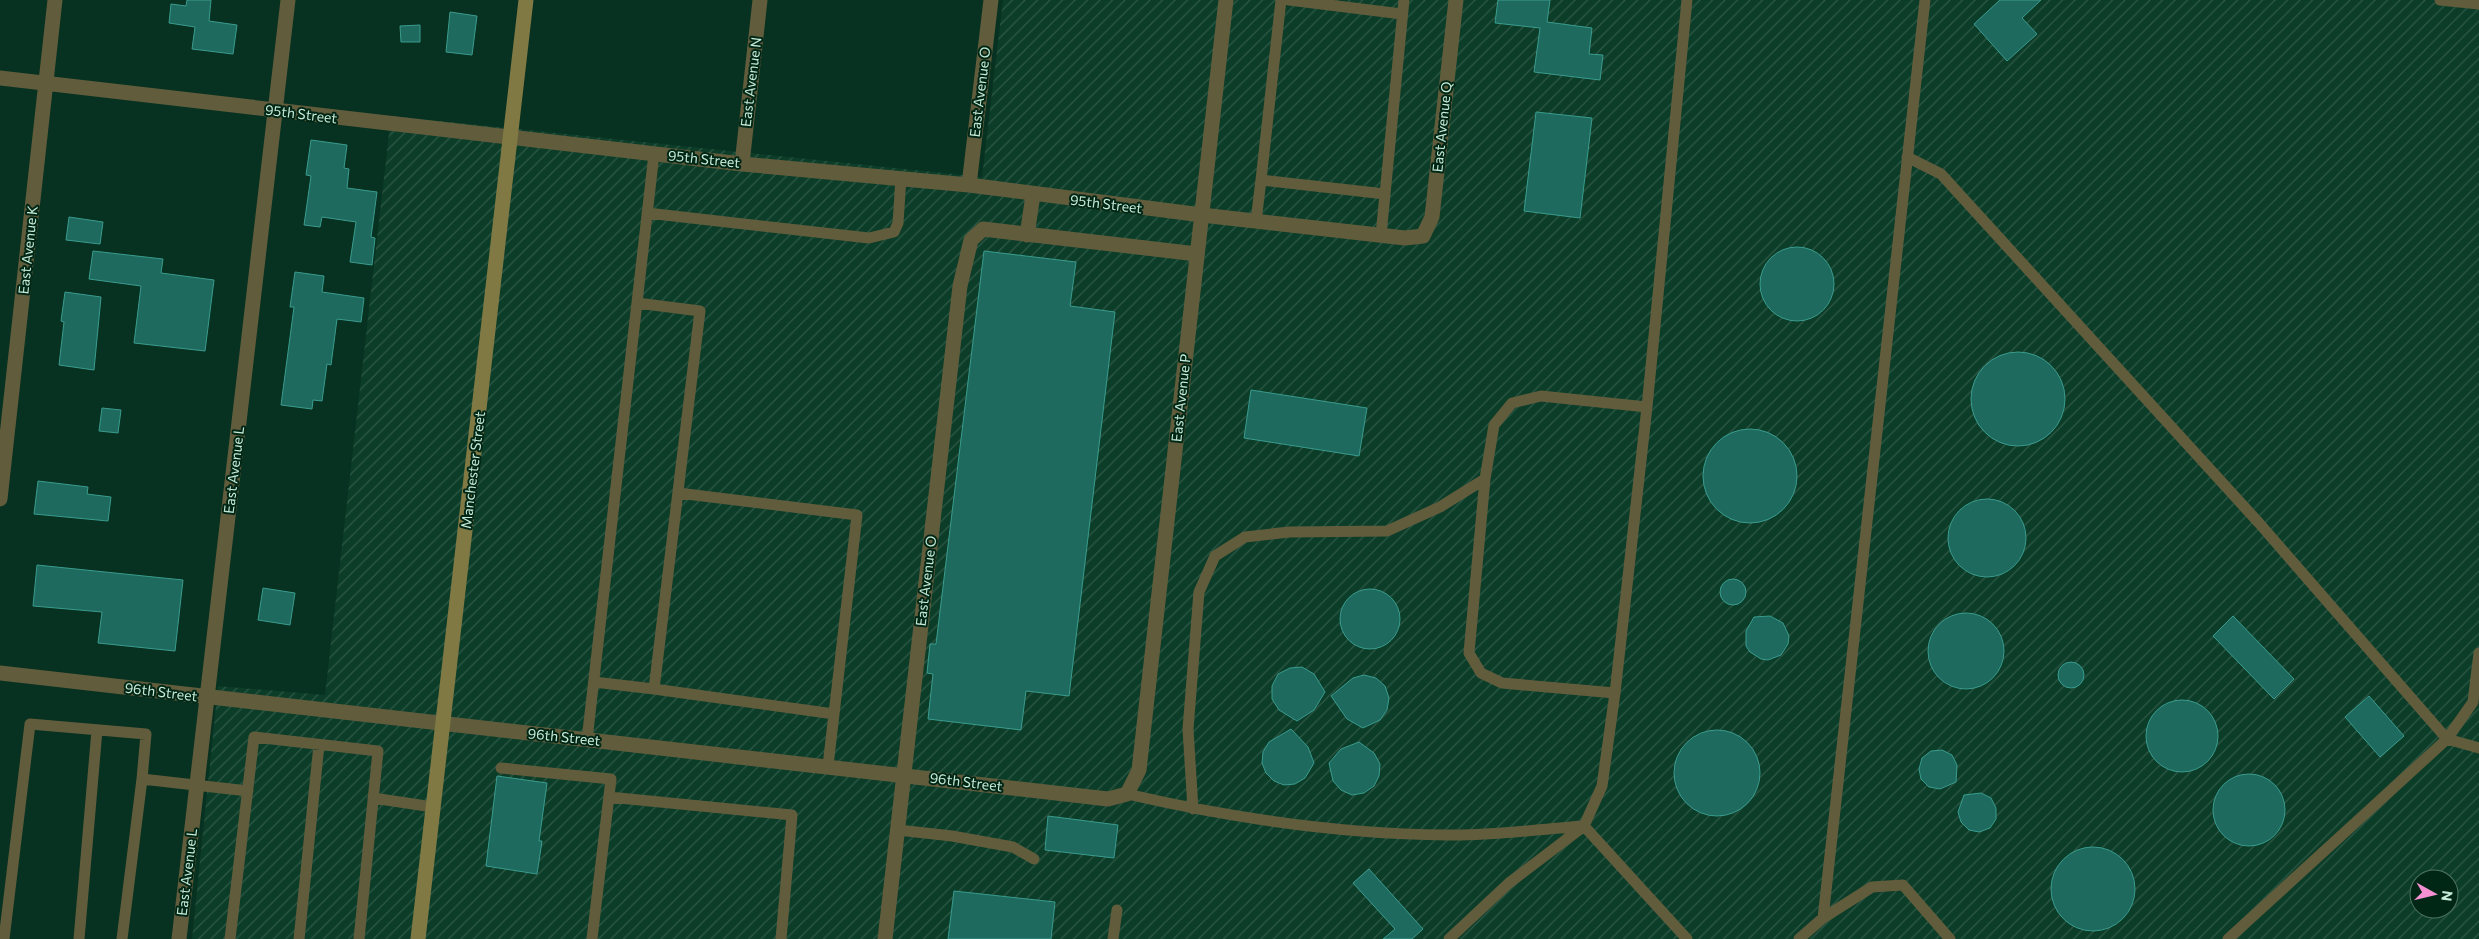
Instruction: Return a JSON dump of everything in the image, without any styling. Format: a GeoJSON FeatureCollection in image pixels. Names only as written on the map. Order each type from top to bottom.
{"type":"FeatureCollection","features":[{"type":"Feature","properties":{"kind":"street","name":"East Avenue K"},"geometry":{"type":"LineString","coordinates":[[0,499],[55,0]]}},
{"type":"Feature","properties":{"kind":"street","name":"East Avenue L"},"geometry":{"type":"LineString","coordinates":[[179,939],[288,0]]}},
{"type":"Feature","properties":{"kind":"street","name":"Manchester Street"},"geometry":{"type":"LineString","coordinates":[[418,939],[512,138],[526,0]]}},
{"type":"Feature","properties":{"kind":"street","name":"East Avenue N"},"geometry":{"type":"LineString","coordinates":[[742,164],[760,0]]}},
{"type":"Feature","properties":{"kind":"street","name":"East Avenue O"},"geometry":{"type":"LineString","coordinates":[[969,185],[991,0]]}},
{"type":"Feature","properties":{"kind":"street","name":"East Avenue P"},"geometry":{"type":"LineString","coordinates":[[1127,794],[1139,770],[1226,0]]}},
{"type":"Feature","properties":{"kind":"street","name":"East Avenue Q"},"geometry":{"type":"LineString","coordinates":[[1407,238],[1423,236],[1432,217],[1456,0]]}},
{"type":"Feature","properties":{"kind":"street","name":"95th Street"},"geometry":{"type":"LineString","coordinates":[[0,78],[276,112],[742,164],[969,185],[1033,195],[1407,238]]}},
{"type":"Feature","properties":{"kind":"street"},"geometry":{"type":"LineString","coordinates":[[1033,195],[1027,234],[1197,254]]}},
{"type":"Feature","properties":{"kind":"street","name":"East Avenue O"},"geometry":{"type":"LineString","coordinates":[[885,939],[960,286],[971,240],[983,229],[1027,234]]}},
{"type":"Feature","properties":{"kind":"street","name":"96th Street"},"geometry":{"type":"LineString","coordinates":[[0,673],[904,774],[1108,799],[1127,794]]}},
{"type":"Feature","properties":{"kind":"lane"},"geometry":{"type":"LineString","coordinates":[[1256,221],[1281,0]]}},
{"type":"Feature","properties":{"kind":"lane"},"geometry":{"type":"LineString","coordinates":[[1290,0],[1402,14]]}},
{"type":"Feature","properties":{"kind":"lane"},"geometry":{"type":"LineString","coordinates":[[1382,235],[1404,0]]}},
{"type":"Feature","properties":{"kind":"lane"},"geometry":{"type":"LineString","coordinates":[[1450,939],[1510,883],[1584,826],[1602,786],[1615,693],[1647,407],[1687,0]]}},
{"type":"Feature","properties":{"kind":"lane"},"geometry":{"type":"LineString","coordinates":[[1823,918],[1925,0]]}},
{"type":"Feature","properties":{"kind":"lane"},"geometry":{"type":"LineString","coordinates":[[2440,0],[2479,4]]}},
{"type":"Feature","properties":{"kind":"lane"},"geometry":{"type":"LineString","coordinates":[[587,740],[654,154]]}},
{"type":"Feature","properties":{"kind":"lane"},"geometry":{"type":"LineString","coordinates":[[1907,157],[1941,174],[2259,523],[2447,739],[2479,748]]}},
{"type":"Feature","properties":{"kind":"lane"},"geometry":{"type":"LineString","coordinates":[[648,213],[868,238],[894,232],[898,223],[902,178]]}},
{"type":"Feature","properties":{"kind":"lane"},"geometry":{"type":"LineString","coordinates":[[1261,180],[1385,194]]}},
{"type":"Feature","properties":{"kind":"lane"},"geometry":{"type":"LineString","coordinates":[[637,303],[700,311],[654,689]]}},
{"type":"Feature","properties":{"kind":"lane"},"geometry":{"type":"LineString","coordinates":[[1615,693],[1502,683],[1481,673],[1470,653],[1485,479],[1494,425],[1512,404],[1541,396],[1647,407]]}},
{"type":"Feature","properties":{"kind":"lane"},"geometry":{"type":"LineString","coordinates":[[1193,809],[1188,729],[1199,592],[1215,556],[1245,538],[1289,532],[1387,532],[1440,506],[1485,479]]}},
{"type":"Feature","properties":{"kind":"lane"},"geometry":{"type":"LineString","coordinates":[[678,493],[857,515],[828,766]]}},
{"type":"Feature","properties":{"kind":"lane"},"geometry":{"type":"LineString","coordinates":[[2228,939],[2447,739],[2473,702],[2479,653]]}},
{"type":"Feature","properties":{"kind":"lane"},"geometry":{"type":"LineString","coordinates":[[594,682],[834,714]]}},
{"type":"Feature","properties":{"kind":"lane"},"geometry":{"type":"LineString","coordinates":[[4,939],[30,724],[146,734],[122,939]]}},
{"type":"Feature","properties":{"kind":"lane"},"geometry":{"type":"LineString","coordinates":[[80,939],[96,730]]}},
{"type":"Feature","properties":{"kind":"lane"},"geometry":{"type":"LineString","coordinates":[[230,939],[254,738],[378,751],[359,939]]}},
{"type":"Feature","properties":{"kind":"lane"},"geometry":{"type":"LineString","coordinates":[[299,939],[319,745]]}},
{"type":"Feature","properties":{"kind":"lane"},"geometry":{"type":"LineString","coordinates":[[501,768],[611,779],[592,939]]}},
{"type":"Feature","properties":{"kind":"lane"},"geometry":{"type":"LineString","coordinates":[[142,780],[248,792]]}},
{"type":"Feature","properties":{"kind":"lane"},"geometry":{"type":"LineString","coordinates":[[1127,794],[1193,809],[1320,827],[1448,835],[1584,826]]}},
{"type":"Feature","properties":{"kind":"lane"},"geometry":{"type":"LineString","coordinates":[[373,798],[433,807]]}},
{"type":"Feature","properties":{"kind":"lane"},"geometry":{"type":"LineString","coordinates":[[609,798],[792,815],[781,939]]}},
{"type":"Feature","properties":{"kind":"lane"},"geometry":{"type":"LineString","coordinates":[[1584,826],[1687,939]]}},
{"type":"Feature","properties":{"kind":"lane"},"geometry":{"type":"LineString","coordinates":[[898,830],[952,836],[1013,847],[1034,859]]}},
{"type":"Feature","properties":{"kind":"lane"},"geometry":{"type":"LineString","coordinates":[[1798,939],[1823,918],[1872,887],[1903,885],[1950,939]]}},
{"type":"Feature","properties":{"kind":"lane"},"geometry":{"type":"LineString","coordinates":[[1113,939],[1117,910]]}},
{"type":"Feature","properties":{"kind":"shaded area"},"geometry":{"type":"Polygon","coordinates":[[[1003,0],[2479,0],[2479,939],[192,939],[218,686],[325,695],[391,116],[982,177],[1003,0]]]}},
{"type":"Feature","properties":{"kind":"building"},"geometry":{"type":"Polygon","coordinates":[[[187,0],[211,0],[209,21],[237,25],[233,54],[192,49],[195,27],[169,23],[171,4],[186,6],[187,0]]]}},
{"type":"Feature","properties":{"kind":"building"},"geometry":{"type":"Polygon","coordinates":[[[1498,0],[1550,0],[1547,22],[1592,28],[1589,54],[1603,55],[1600,80],[1534,72],[1540,28],[1495,23],[1498,0]]]}},
{"type":"Feature","properties":{"kind":"building"},"geometry":{"type":"Polygon","coordinates":[[[2000,0],[2041,0],[2022,18],[2037,34],[2007,61],[1974,24],[2000,0]]]}},
{"type":"Feature","properties":{"kind":"building"},"geometry":{"type":"Polygon","coordinates":[[[450,12],[477,16],[472,55],[446,52],[450,12]]]}},
{"type":"Feature","properties":{"kind":"building"},"geometry":{"type":"Polygon","coordinates":[[[420,25],[420,42],[401,42],[400,26],[420,25]]]}},
{"type":"Feature","properties":{"kind":"building"},"geometry":{"type":"Polygon","coordinates":[[[1536,112],[1592,118],[1580,218],[1524,211],[1536,112]]]}},
{"type":"Feature","properties":{"kind":"building"},"geometry":{"type":"Polygon","coordinates":[[[311,140],[347,145],[344,168],[349,169],[347,188],[377,192],[371,237],[375,238],[372,265],[350,262],[356,222],[322,217],[320,227],[304,225],[311,176],[306,175],[311,140]]]}},
{"type":"Feature","properties":{"kind":"building"},"geometry":{"type":"Polygon","coordinates":[[[69,217],[103,222],[100,244],[66,240],[69,217]]]}},
{"type":"Feature","properties":{"kind":"building"},"geometry":{"type":"Polygon","coordinates":[[[1797,247],[1811,250],[1823,258],[1831,270],[1834,284],[1831,298],[1823,310],[1811,318],[1797,321],[1783,318],[1771,310],[1763,298],[1760,284],[1763,270],[1771,258],[1783,250],[1797,247]]]}},
{"type":"Feature","properties":{"kind":"building"},"geometry":{"type":"Polygon","coordinates":[[[93,251],[163,259],[161,273],[214,280],[205,351],[134,343],[141,286],[89,279],[93,251]]]}},
{"type":"Feature","properties":{"kind":"building"},"geometry":{"type":"Polygon","coordinates":[[[984,251],[1076,262],[1070,306],[1115,312],[1069,696],[1026,691],[1021,730],[928,719],[933,674],[927,673],[930,644],[936,644],[984,251]]]}},
{"type":"Feature","properties":{"kind":"building"},"geometry":{"type":"Polygon","coordinates":[[[295,272],[324,276],[322,292],[364,298],[361,322],[337,319],[331,365],[327,364],[322,401],[313,400],[312,409],[281,405],[294,307],[290,307],[295,272]]]}},
{"type":"Feature","properties":{"kind":"building"},"geometry":{"type":"Polygon","coordinates":[[[65,292],[101,297],[94,370],[59,365],[64,322],[61,321],[65,292]]]}},
{"type":"Feature","properties":{"kind":"building"},"geometry":{"type":"Polygon","coordinates":[[[2018,352],[2036,356],[2051,366],[2061,381],[2065,399],[2061,417],[2051,432],[2036,442],[2018,446],[2000,442],[1985,432],[1975,417],[1971,399],[1975,381],[1985,366],[2000,356],[2018,352]]]}},
{"type":"Feature","properties":{"kind":"building"},"geometry":{"type":"Polygon","coordinates":[[[1251,390],[1367,408],[1359,456],[1244,438],[1251,390]]]}},
{"type":"Feature","properties":{"kind":"building"},"geometry":{"type":"Polygon","coordinates":[[[102,408],[121,410],[118,433],[99,431],[102,408]]]}},
{"type":"Feature","properties":{"kind":"building"},"geometry":{"type":"Polygon","coordinates":[[[1750,429],[1768,432],[1784,442],[1794,458],[1797,476],[1794,494],[1784,510],[1768,520],[1750,523],[1732,520],[1716,510],[1706,494],[1703,476],[1706,458],[1716,442],[1732,432],[1750,429]]]}},
{"type":"Feature","properties":{"kind":"building"},"geometry":{"type":"Polygon","coordinates":[[[38,481],[88,487],[87,494],[111,497],[108,521],[34,514],[38,481]]]}},
{"type":"Feature","properties":{"kind":"building"},"geometry":{"type":"Polygon","coordinates":[[[1979,499],[1995,499],[2009,505],[2020,516],[2026,530],[2026,546],[2020,560],[2009,571],[1995,577],[1979,577],[1965,571],[1954,560],[1948,546],[1948,530],[1954,516],[1965,505],[1979,499]]]}},
{"type":"Feature","properties":{"kind":"building"},"geometry":{"type":"Polygon","coordinates":[[[37,565],[183,580],[175,651],[98,643],[102,612],[33,606],[37,565]]]}},
{"type":"Feature","properties":{"kind":"building"},"geometry":{"type":"Polygon","coordinates":[[[1733,579],[1742,583],[1746,592],[1742,601],[1733,605],[1724,601],[1720,592],[1724,583],[1733,579]]]}},
{"type":"Feature","properties":{"kind":"building"},"geometry":{"type":"Polygon","coordinates":[[[263,588],[295,593],[290,625],[258,620],[263,588]]]}},
{"type":"Feature","properties":{"kind":"building"},"geometry":{"type":"Polygon","coordinates":[[[1364,589],[1376,589],[1387,594],[1395,602],[1400,613],[1398,631],[1387,644],[1376,649],[1364,649],[1353,644],[1345,636],[1340,625],[1340,613],[1345,602],[1353,594],[1364,589]]]}},
{"type":"Feature","properties":{"kind":"building"},"geometry":{"type":"Polygon","coordinates":[[[1966,613],[1981,616],[1993,624],[2001,636],[2004,651],[2001,666],[1993,678],[1981,686],[1966,689],[1951,686],[1939,678],[1931,666],[1928,651],[1931,636],[1939,624],[1951,616],[1966,613]]]}},
{"type":"Feature","properties":{"kind":"building"},"geometry":{"type":"Polygon","coordinates":[[[1770,616],[1783,623],[1789,636],[1788,644],[1781,655],[1768,660],[1761,659],[1750,652],[1746,646],[1746,631],[1754,617],[1770,616]]]}},
{"type":"Feature","properties":{"kind":"building"},"geometry":{"type":"Polygon","coordinates":[[[2233,616],[2294,679],[2274,699],[2213,636],[2233,616]]]}},
{"type":"Feature","properties":{"kind":"building"},"geometry":{"type":"Polygon","coordinates":[[[2071,662],[2080,666],[2084,675],[2080,684],[2071,688],[2062,684],[2058,675],[2062,666],[2071,662]]]}},
{"type":"Feature","properties":{"kind":"building"},"geometry":{"type":"Polygon","coordinates":[[[1302,667],[1314,674],[1325,692],[1314,710],[1297,721],[1279,710],[1272,699],[1272,686],[1278,674],[1290,668],[1302,667]]]}},
{"type":"Feature","properties":{"kind":"building"},"geometry":{"type":"Polygon","coordinates":[[[1364,675],[1376,678],[1385,686],[1389,698],[1387,710],[1380,720],[1363,728],[1347,719],[1331,696],[1353,678],[1364,675]]]}},
{"type":"Feature","properties":{"kind":"building"},"geometry":{"type":"Polygon","coordinates":[[[2369,696],[2404,736],[2380,757],[2345,717],[2369,696]]]}},
{"type":"Feature","properties":{"kind":"building"},"geometry":{"type":"Polygon","coordinates":[[[2175,700],[2189,700],[2208,710],[2218,729],[2218,743],[2208,762],[2189,772],[2175,772],[2156,762],[2146,743],[2146,729],[2156,710],[2175,700]]]}},
{"type":"Feature","properties":{"kind":"building"},"geometry":{"type":"Polygon","coordinates":[[[1291,729],[1308,747],[1314,763],[1305,778],[1295,784],[1284,785],[1274,781],[1266,773],[1262,763],[1263,752],[1269,742],[1291,729]]]}},
{"type":"Feature","properties":{"kind":"building"},"geometry":{"type":"Polygon","coordinates":[[[1717,730],[1733,734],[1747,743],[1756,757],[1760,773],[1756,789],[1747,803],[1733,812],[1717,816],[1701,812],[1687,803],[1678,789],[1674,773],[1678,757],[1687,743],[1701,734],[1717,730]]]}},
{"type":"Feature","properties":{"kind":"building"},"geometry":{"type":"Polygon","coordinates":[[[1359,742],[1374,753],[1380,764],[1379,776],[1374,786],[1364,793],[1352,795],[1341,790],[1333,781],[1329,763],[1341,749],[1359,742]]]}},
{"type":"Feature","properties":{"kind":"building"},"geometry":{"type":"Polygon","coordinates":[[[1942,750],[1952,755],[1957,765],[1956,782],[1940,789],[1929,787],[1921,779],[1919,769],[1922,758],[1931,751],[1942,750]]]}},
{"type":"Feature","properties":{"kind":"building"},"geometry":{"type":"Polygon","coordinates":[[[2242,774],[2256,774],[2275,784],[2285,803],[2285,817],[2275,836],[2256,846],[2242,846],[2223,836],[2213,817],[2213,803],[2223,784],[2242,774]]]}},
{"type":"Feature","properties":{"kind":"building"},"geometry":{"type":"Polygon","coordinates":[[[497,776],[547,783],[539,841],[542,841],[537,874],[486,866],[497,776]]]}},
{"type":"Feature","properties":{"kind":"building"},"geometry":{"type":"Polygon","coordinates":[[[1981,793],[1991,798],[1996,808],[1996,819],[1990,828],[1979,832],[1969,830],[1961,822],[1958,812],[1964,795],[1981,793]]]}},
{"type":"Feature","properties":{"kind":"building"},"geometry":{"type":"Polygon","coordinates":[[[1048,816],[1118,825],[1114,858],[1045,850],[1048,816]]]}},
{"type":"Feature","properties":{"kind":"building"},"geometry":{"type":"Polygon","coordinates":[[[2093,847],[2116,854],[2128,866],[2135,889],[2128,912],[2116,924],[2093,931],[2070,924],[2058,912],[2051,889],[2058,866],[2070,854],[2093,847]]]}},
{"type":"Feature","properties":{"kind":"building"},"geometry":{"type":"Polygon","coordinates":[[[1369,869],[1423,929],[1412,939],[1383,939],[1395,929],[1353,883],[1369,869]]]}},
{"type":"Feature","properties":{"kind":"building"},"geometry":{"type":"Polygon","coordinates":[[[954,891],[1055,902],[1051,939],[948,939],[954,891]]]}}]}
